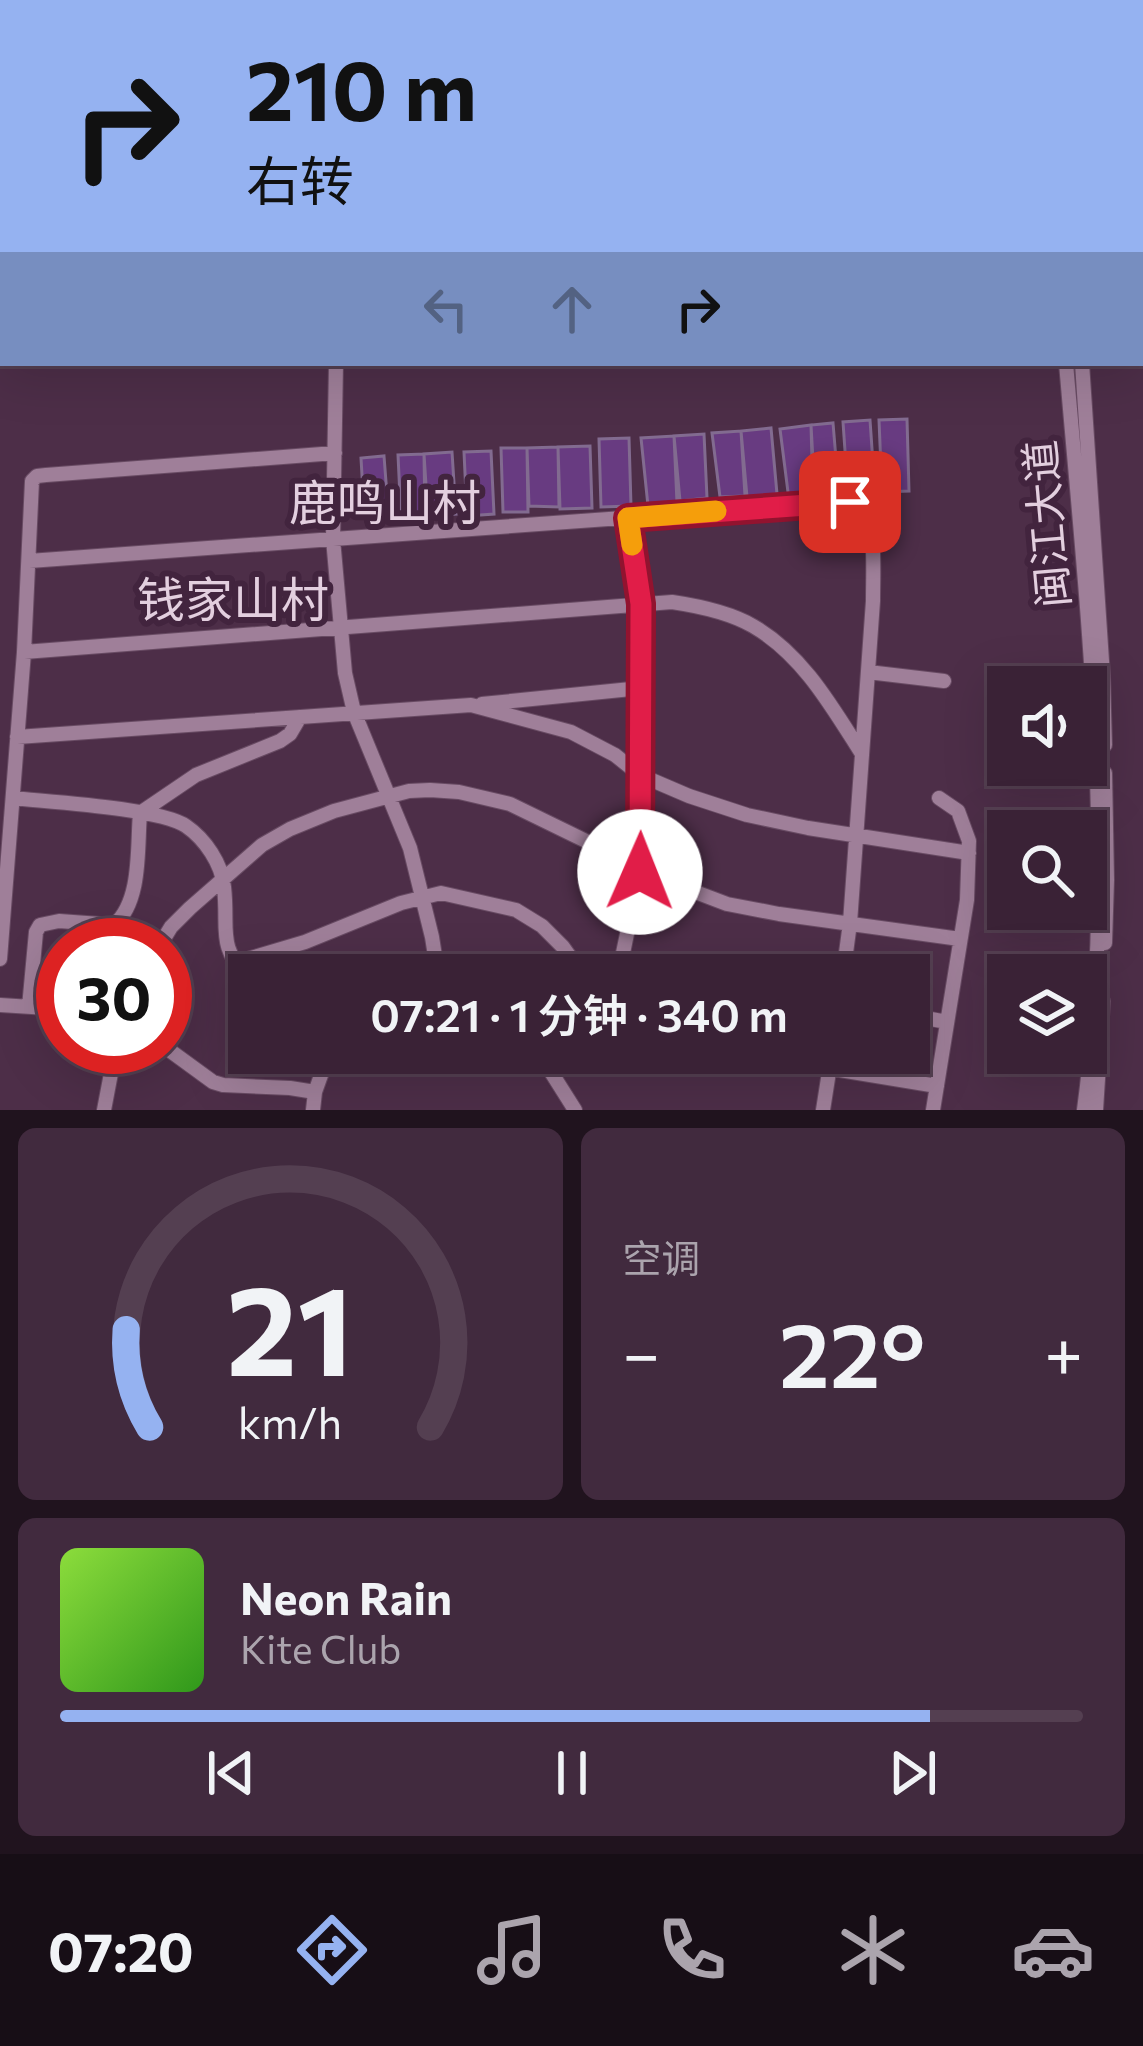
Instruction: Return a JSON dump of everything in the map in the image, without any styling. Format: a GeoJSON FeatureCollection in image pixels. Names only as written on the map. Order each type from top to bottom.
{"type":"FeatureCollection","features":[{"type":"Feature","properties":{"kind":"street"},"geometry":{"type":"LineString","coordinates":[[336,366],[333,539],[345,673],[354,712],[410,848],[434,954]]}},
{"type":"Feature","properties":{"kind":"street","name":"闽江大道"},"geometry":{"type":"LineString","coordinates":[[1066,366],[1095,737],[1096,933],[1084,1110]]}},
{"type":"Feature","properties":{"kind":"street","name":"闽江大道"},"geometry":{"type":"LineString","coordinates":[[1082,366],[1103,676],[1108,880],[1096,1110]]}},
{"type":"Feature","properties":{"kind":"street"},"geometry":{"type":"LineString","coordinates":[[0,959],[32,481],[37,476],[334,453]]}},
{"type":"Feature","properties":{"kind":"street"},"geometry":{"type":"LineString","coordinates":[[28,561],[858,501],[866,507],[873,564],[846,954]]}},
{"type":"Feature","properties":{"kind":"street"},"geometry":{"type":"LineString","coordinates":[[623,954],[640,872],[641,604],[628,518]]}},
{"type":"Feature","properties":{"kind":"street"},"geometry":{"type":"LineString","coordinates":[[23,652],[672,602],[751,624],[782,647],[808,673],[862,754]]}},
{"type":"Feature","properties":{"kind":"street"},"geometry":{"type":"LineString","coordinates":[[868,672],[944,681]]}},
{"type":"Feature","properties":{"kind":"street"},"geometry":{"type":"LineString","coordinates":[[17,737],[641,688]]}},
{"type":"Feature","properties":{"kind":"street"},"geometry":{"type":"LineString","coordinates":[[470,705],[571,732],[615,755],[640,775],[747,815],[969,853]]}},
{"type":"Feature","properties":{"kind":"street"},"geometry":{"type":"LineString","coordinates":[[140,813],[196,776],[280,741],[300,717]]}},
{"type":"Feature","properties":{"kind":"street"},"geometry":{"type":"LineString","coordinates":[[179,918],[262,844],[290,829],[334,811],[430,790],[496,800],[542,818],[640,872],[727,904],[961,939]]}},
{"type":"Feature","properties":{"kind":"street"},"geometry":{"type":"LineString","coordinates":[[13,798],[160,815],[186,826],[210,849],[223,876],[224,933],[231,954]]}},
{"type":"Feature","properties":{"kind":"street"},"geometry":{"type":"LineString","coordinates":[[933,1110],[967,900],[969,853],[958,811],[939,798]]}},
{"type":"Feature","properties":{"kind":"street"},"geometry":{"type":"LineString","coordinates":[[29,1007],[40,925],[59,921],[114,925],[122,917],[135,872],[140,813]]}},
{"type":"Feature","properties":{"kind":"street"},"geometry":{"type":"LineString","coordinates":[[266,954],[400,903],[441,893],[516,910],[542,926],[569,954]]}},
{"type":"Feature","properties":{"kind":"street"},"geometry":{"type":"LineString","coordinates":[[0,1005],[36,1007]]}},
{"type":"Feature","properties":{"kind":"street"},"geometry":{"type":"LineString","coordinates":[[930,1019],[947,1022]]}},
{"type":"Feature","properties":{"kind":"street"},"geometry":{"type":"LineString","coordinates":[[192,1067],[223,1085],[315,1092]]}},
{"type":"Feature","properties":{"kind":"street"},"geometry":{"type":"LineString","coordinates":[[104,1110],[111,1074]]}},
{"type":"Feature","properties":{"kind":"street"},"geometry":{"type":"LineString","coordinates":[[313,1110],[321,1074]]}},
{"type":"Feature","properties":{"kind":"street"},"geometry":{"type":"LineString","coordinates":[[552,1074],[575,1110]]}},
{"type":"Feature","properties":{"kind":"street"},"geometry":{"type":"LineString","coordinates":[[824,1110],[829,1074]]}},
{"type":"Feature","properties":{"kind":"street"},"geometry":{"type":"LineString","coordinates":[[857,1074],[937,1086]]}},
{"type":"Feature","properties":{"kind":"building"},"geometry":{"type":"Polygon","coordinates":[[[907,419],[909,491],[882,492],[879,420],[907,419]]]}},
{"type":"Feature","properties":{"kind":"building"},"geometry":{"type":"Polygon","coordinates":[[[870,420],[875,492],[848,494],[843,422],[870,420]]]}},
{"type":"Feature","properties":{"kind":"building"},"geometry":{"type":"Polygon","coordinates":[[[833,423],[839,495],[815,496],[811,425],[833,423]]]}},
{"type":"Feature","properties":{"kind":"building"},"geometry":{"type":"Polygon","coordinates":[[[811,425],[813,496],[789,500],[780,429],[811,425]]]}},
{"type":"Feature","properties":{"kind":"building"},"geometry":{"type":"Polygon","coordinates":[[[771,428],[777,494],[747,497],[741,431],[771,428]]]}},
{"type":"Feature","properties":{"kind":"building"},"geometry":{"type":"Polygon","coordinates":[[[741,431],[745,496],[720,497],[712,433],[741,431]]]}},
{"type":"Feature","properties":{"kind":"building"},"geometry":{"type":"Polygon","coordinates":[[[704,434],[707,498],[680,501],[674,436],[704,434]]]}},
{"type":"Feature","properties":{"kind":"building"},"geometry":{"type":"Polygon","coordinates":[[[674,436],[677,503],[648,506],[641,438],[674,436]]]}},
{"type":"Feature","properties":{"kind":"building"},"geometry":{"type":"Polygon","coordinates":[[[629,438],[631,506],[601,507],[599,439],[629,438]]]}},
{"type":"Feature","properties":{"kind":"building"},"geometry":{"type":"Polygon","coordinates":[[[590,446],[592,508],[560,509],[558,447],[590,446]]]}},
{"type":"Feature","properties":{"kind":"building"},"geometry":{"type":"Polygon","coordinates":[[[558,447],[559,507],[529,506],[527,448],[558,447]]]}},
{"type":"Feature","properties":{"kind":"building"},"geometry":{"type":"Polygon","coordinates":[[[501,448],[527,448],[528,512],[503,512],[501,448]]]}},
{"type":"Feature","properties":{"kind":"building"},"geometry":{"type":"Polygon","coordinates":[[[491,451],[494,514],[467,516],[464,452],[491,451]]]}},
{"type":"Feature","properties":{"kind":"building"},"geometry":{"type":"Polygon","coordinates":[[[452,452],[456,514],[428,516],[424,454],[452,452]]]}},
{"type":"Feature","properties":{"kind":"building"},"geometry":{"type":"Polygon","coordinates":[[[424,454],[425,517],[401,518],[398,455],[424,454]]]}},
{"type":"Feature","properties":{"kind":"building"},"geometry":{"type":"Polygon","coordinates":[[[384,456],[388,508],[364,510],[361,458],[384,456]]]}},
{"type":"Feature","properties":{"kind":"slow traffic"},"geometry":{"type":"LineString","coordinates":[[632,545],[628,518],[716,511]]}},
{"type":"Feature","properties":{"kind":"district","name":"鹿鸣山村"},"geometry":{"type":"Point","coordinates":[385,503]}},
{"type":"Feature","properties":{"kind":"district","name":"钱家山村"},"geometry":{"type":"Point","coordinates":[233,600]}},
{"type":"Feature","properties":{"kind":"route"},"geometry":{"type":"LineString","coordinates":[[640,872],[641,604],[628,518],[850,502]]}}]}
